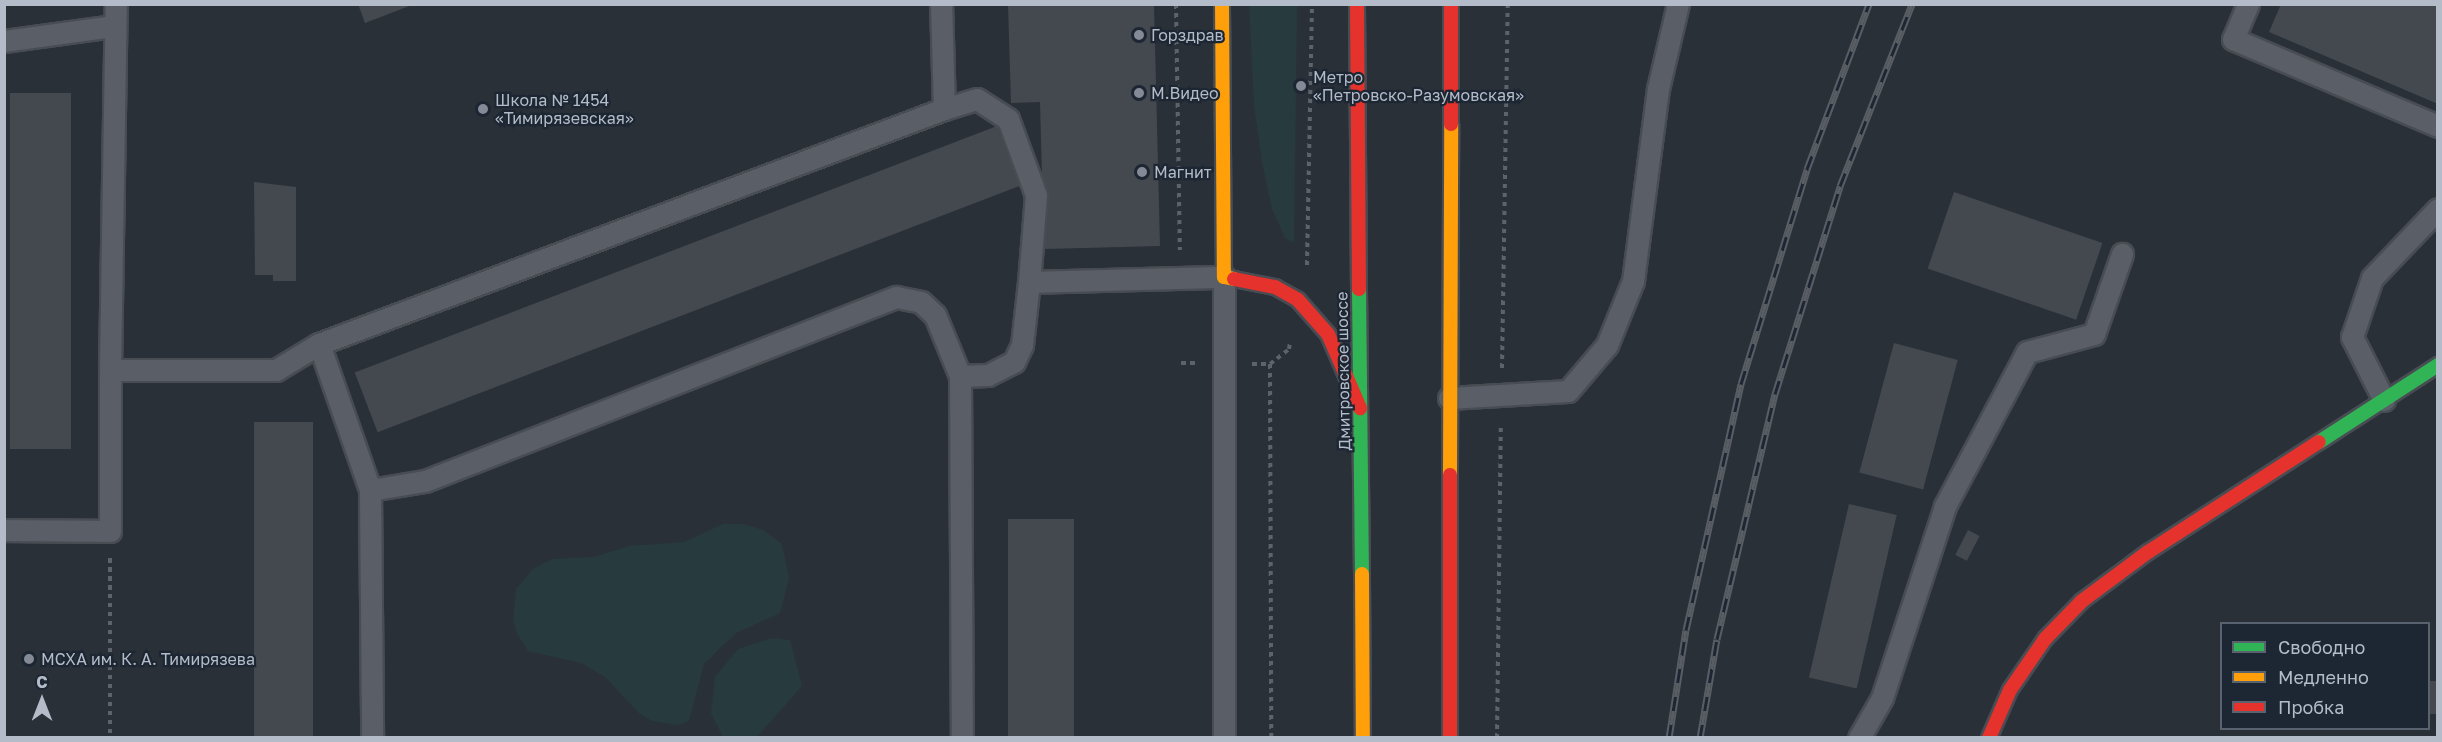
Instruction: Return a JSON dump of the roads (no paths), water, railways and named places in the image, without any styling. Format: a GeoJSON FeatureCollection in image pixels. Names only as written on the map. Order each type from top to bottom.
{"type":"FeatureCollection","features":[{"type":"Feature","properties":{"kind":"main road"},"geometry":{"type":"LineString","coordinates":[[1222,4],[1224,277],[1275,287],[1298,300],[1328,334],[1360,408]]}},
{"type":"Feature","properties":{"kind":"main road","name":"Дмитровское шоссе"},"geometry":{"type":"LineString","coordinates":[[1356,4],[1363,738]]}},
{"type":"Feature","properties":{"kind":"main road"},"geometry":{"type":"LineString","coordinates":[[1450,738],[1451,4]]}},
{"type":"Feature","properties":{"kind":"main road"},"geometry":{"type":"LineString","coordinates":[[1989,738],[2010,690],[2045,639],[2082,601],[2148,552],[2438,365]]}},
{"type":"Feature","properties":{"kind":"lane"},"geometry":{"type":"LineString","coordinates":[[4,530],[110,531],[113,26],[116,4]]}},
{"type":"Feature","properties":{"kind":"lane"},"geometry":{"type":"LineString","coordinates":[[941,4],[944,109]]}},
{"type":"Feature","properties":{"kind":"lane"},"geometry":{"type":"LineString","coordinates":[[1449,398],[1568,391],[1607,345],[1633,281],[1658,89],[1678,4]]}},
{"type":"Feature","properties":{"kind":"lane"},"geometry":{"type":"LineString","coordinates":[[2248,4],[2233,39],[2438,126]]}},
{"type":"Feature","properties":{"kind":"lane"},"geometry":{"type":"LineString","coordinates":[[4,41],[113,26]]}},
{"type":"Feature","properties":{"kind":"lane"},"geometry":{"type":"LineString","coordinates":[[110,370],[276,370],[319,344],[944,109],[977,99],[1008,119],[1036,195],[1022,345],[1014,363],[988,375],[960,376]]}},
{"type":"Feature","properties":{"kind":"lane"},"geometry":{"type":"LineString","coordinates":[[2384,400],[2352,337],[2372,278],[2438,209]]}},
{"type":"Feature","properties":{"kind":"lane"},"geometry":{"type":"LineString","coordinates":[[1859,738],[1882,698],[1945,506],[2027,352],[2094,334],[2122,254]]}},
{"type":"Feature","properties":{"kind":"lane"},"geometry":{"type":"LineString","coordinates":[[1029,282],[1224,277],[1224,738]]}},
{"type":"Feature","properties":{"kind":"lane"},"geometry":{"type":"LineString","coordinates":[[370,490],[425,481],[897,297],[921,302],[934,315],[960,376],[962,738]]}},
{"type":"Feature","properties":{"kind":"lane"},"geometry":{"type":"LineString","coordinates":[[319,344],[370,490],[372,738]]}},
{"type":"Feature","properties":{"kind":"railway"},"geometry":{"type":"LineString","coordinates":[[1669,738],[1686,630],[1741,384],[1807,169],[1869,4]]}},
{"type":"Feature","properties":{"kind":"railway"},"geometry":{"type":"LineString","coordinates":[[1700,738],[1717,639],[1775,394],[1840,186],[1912,4]]}},
{"type":"Feature","properties":{"kind":"place","name":"Горздрав"},"geometry":{"type":"Point","coordinates":[1139,35]}},
{"type":"Feature","properties":{"kind":"place","name":"Метро «Петровско-Разумовская»"},"geometry":{"type":"Point","coordinates":[1301,86]}},
{"type":"Feature","properties":{"kind":"place","name":"М.Видео"},"geometry":{"type":"Point","coordinates":[1139,93]}},
{"type":"Feature","properties":{"kind":"place","name":"Школа № 1454 «Тимирязевская»"},"geometry":{"type":"Point","coordinates":[483,109]}},
{"type":"Feature","properties":{"kind":"place","name":"Магнит"},"geometry":{"type":"Point","coordinates":[1142,172]}},
{"type":"Feature","properties":{"kind":"place","name":"МСХА им. К. А. Тимирязева"},"geometry":{"type":"Point","coordinates":[29,659]}}]}
